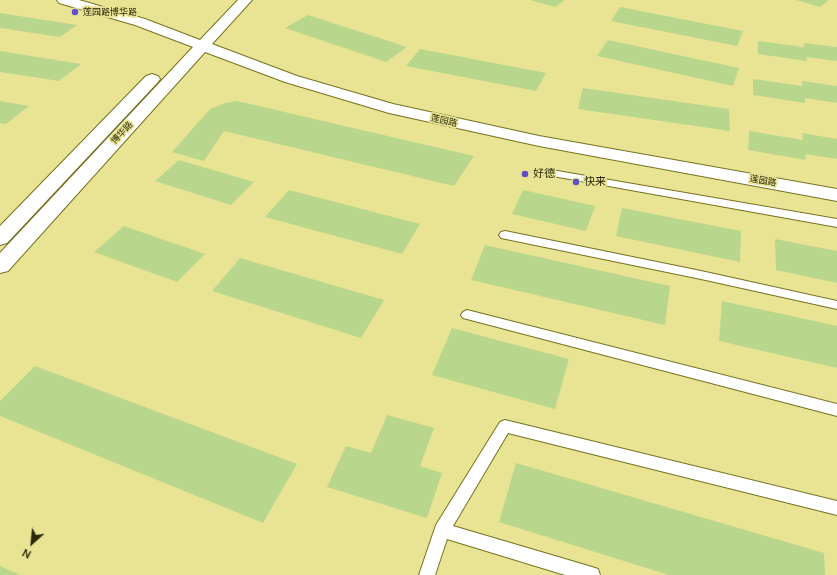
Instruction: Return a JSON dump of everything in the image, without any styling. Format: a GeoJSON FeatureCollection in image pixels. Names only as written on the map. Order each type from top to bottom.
{"type":"FeatureCollection","features":[{"type":"Feature","properties":{"kind":"street","name":"莲园路"},"geometry":{"type":"LineString","coordinates":[[64,0],[198,38],[245,62],[304,83],[382,106],[539,141],[837,195]]}},
{"type":"Feature","properties":{"kind":"street"},"geometry":{"type":"LineString","coordinates":[[211,17],[228,0]]}},
{"type":"Feature","properties":{"kind":"street","name":"博华路"},"geometry":{"type":"LineString","coordinates":[[0,238],[198,38],[245,0]]}},
{"type":"Feature","properties":{"kind":"street","name":"博华路"},"geometry":{"type":"LineString","coordinates":[[0,266],[198,38]]}},
{"type":"Feature","properties":{"kind":"lane"},"geometry":{"type":"LineString","coordinates":[[540,171],[837,223]]}},
{"type":"Feature","properties":{"kind":"lane"},"geometry":{"type":"LineString","coordinates":[[506,235],[701,274],[837,305]]}},
{"type":"Feature","properties":{"kind":"lane"},"geometry":{"type":"LineString","coordinates":[[467,315],[837,410]]}},
{"type":"Feature","properties":{"kind":"lane"},"geometry":{"type":"LineString","coordinates":[[427,575],[442,530],[505,426],[837,508]]}},
{"type":"Feature","properties":{"kind":"lane"},"geometry":{"type":"LineString","coordinates":[[442,530],[592,575]]}},
{"type":"Feature","properties":{"kind":"building"},"geometry":{"type":"Polygon","coordinates":[[[530,0],[565,0],[555,7],[530,0]]]}},
{"type":"Feature","properties":{"kind":"building"},"geometry":{"type":"Polygon","coordinates":[[[796,0],[829,0],[820,7],[796,0]]]}},
{"type":"Feature","properties":{"kind":"building"},"geometry":{"type":"Polygon","coordinates":[[[620,7],[743,31],[737,46],[611,21],[620,7]]]}},
{"type":"Feature","properties":{"kind":"building"},"geometry":{"type":"Polygon","coordinates":[[[0,13],[77,25],[60,37],[0,28],[0,13]]]}},
{"type":"Feature","properties":{"kind":"building"},"geometry":{"type":"Polygon","coordinates":[[[308,15],[407,47],[386,62],[285,28],[308,15]]]}},
{"type":"Feature","properties":{"kind":"building"},"geometry":{"type":"Polygon","coordinates":[[[608,40],[739,68],[733,86],[597,56],[608,40]]]}},
{"type":"Feature","properties":{"kind":"building"},"geometry":{"type":"Polygon","coordinates":[[[758,41],[804,47],[804,43],[837,47],[837,61],[806,57],[807,61],[758,54],[758,41]]]}},
{"type":"Feature","properties":{"kind":"building"},"geometry":{"type":"Polygon","coordinates":[[[420,49],[546,73],[536,91],[406,66],[420,49]]]}},
{"type":"Feature","properties":{"kind":"building"},"geometry":{"type":"Polygon","coordinates":[[[0,51],[81,64],[59,81],[0,72],[0,51]]]}},
{"type":"Feature","properties":{"kind":"building"},"geometry":{"type":"Polygon","coordinates":[[[753,79],[802,86],[802,81],[837,86],[837,103],[805,98],[805,103],[753,95],[753,79]]]}},
{"type":"Feature","properties":{"kind":"building"},"geometry":{"type":"Polygon","coordinates":[[[583,88],[729,109],[730,131],[578,109],[583,88]]]}},
{"type":"Feature","properties":{"kind":"building"},"geometry":{"type":"Polygon","coordinates":[[[0,101],[29,106],[6,124],[0,123],[0,101]]]}},
{"type":"Feature","properties":{"kind":"building"},"geometry":{"type":"Polygon","coordinates":[[[237,101],[474,156],[454,186],[224,131],[204,161],[172,152],[210,109],[225,103],[237,101]]]}},
{"type":"Feature","properties":{"kind":"building"},"geometry":{"type":"Polygon","coordinates":[[[749,131],[803,140],[802,133],[837,139],[837,159],[805,154],[806,160],[748,150],[749,131]]]}},
{"type":"Feature","properties":{"kind":"building"},"geometry":{"type":"Polygon","coordinates":[[[179,160],[254,182],[231,205],[155,181],[179,160]]]}},
{"type":"Feature","properties":{"kind":"building"},"geometry":{"type":"Polygon","coordinates":[[[289,190],[420,224],[402,254],[265,217],[289,190]]]}},
{"type":"Feature","properties":{"kind":"building"},"geometry":{"type":"Polygon","coordinates":[[[523,190],[595,206],[586,231],[512,214],[523,190]]]}},
{"type":"Feature","properties":{"kind":"building"},"geometry":{"type":"Polygon","coordinates":[[[622,208],[741,231],[740,262],[616,236],[622,208]]]}},
{"type":"Feature","properties":{"kind":"building"},"geometry":{"type":"Polygon","coordinates":[[[124,226],[205,254],[177,282],[94,252],[124,226]]]}},
{"type":"Feature","properties":{"kind":"building"},"geometry":{"type":"Polygon","coordinates":[[[775,239],[837,251],[837,283],[776,270],[775,239]]]}},
{"type":"Feature","properties":{"kind":"building"},"geometry":{"type":"Polygon","coordinates":[[[485,245],[670,286],[665,325],[471,280],[485,245]]]}},
{"type":"Feature","properties":{"kind":"building"},"geometry":{"type":"Polygon","coordinates":[[[240,258],[384,300],[361,338],[212,291],[240,258]]]}},
{"type":"Feature","properties":{"kind":"building"},"geometry":{"type":"Polygon","coordinates":[[[722,301],[837,326],[837,368],[719,341],[722,301]]]}},
{"type":"Feature","properties":{"kind":"building"},"geometry":{"type":"Polygon","coordinates":[[[452,328],[569,359],[555,409],[432,375],[452,328]]]}},
{"type":"Feature","properties":{"kind":"building"},"geometry":{"type":"Polygon","coordinates":[[[35,366],[297,464],[263,523],[0,416],[0,401],[35,366]]]}},
{"type":"Feature","properties":{"kind":"building"},"geometry":{"type":"Polygon","coordinates":[[[387,415],[434,428],[420,466],[442,473],[427,518],[327,487],[346,446],[371,453],[387,415]]]}},
{"type":"Feature","properties":{"kind":"building"},"geometry":{"type":"Polygon","coordinates":[[[516,463],[824,553],[825,575],[669,575],[499,522],[516,463]]]}},
{"type":"Feature","properties":{"kind":"building"},"geometry":{"type":"Polygon","coordinates":[[[0,566],[20,575],[0,575],[0,566]]]}},
{"type":"Feature","properties":{"kind":"place","name":"莲园路博华路"},"geometry":{"type":"Point","coordinates":[75,12]}},
{"type":"Feature","properties":{"kind":"place","name":"好德"},"geometry":{"type":"Point","coordinates":[525,174]}},
{"type":"Feature","properties":{"kind":"place","name":"快来"},"geometry":{"type":"Point","coordinates":[576,182]}}]}
